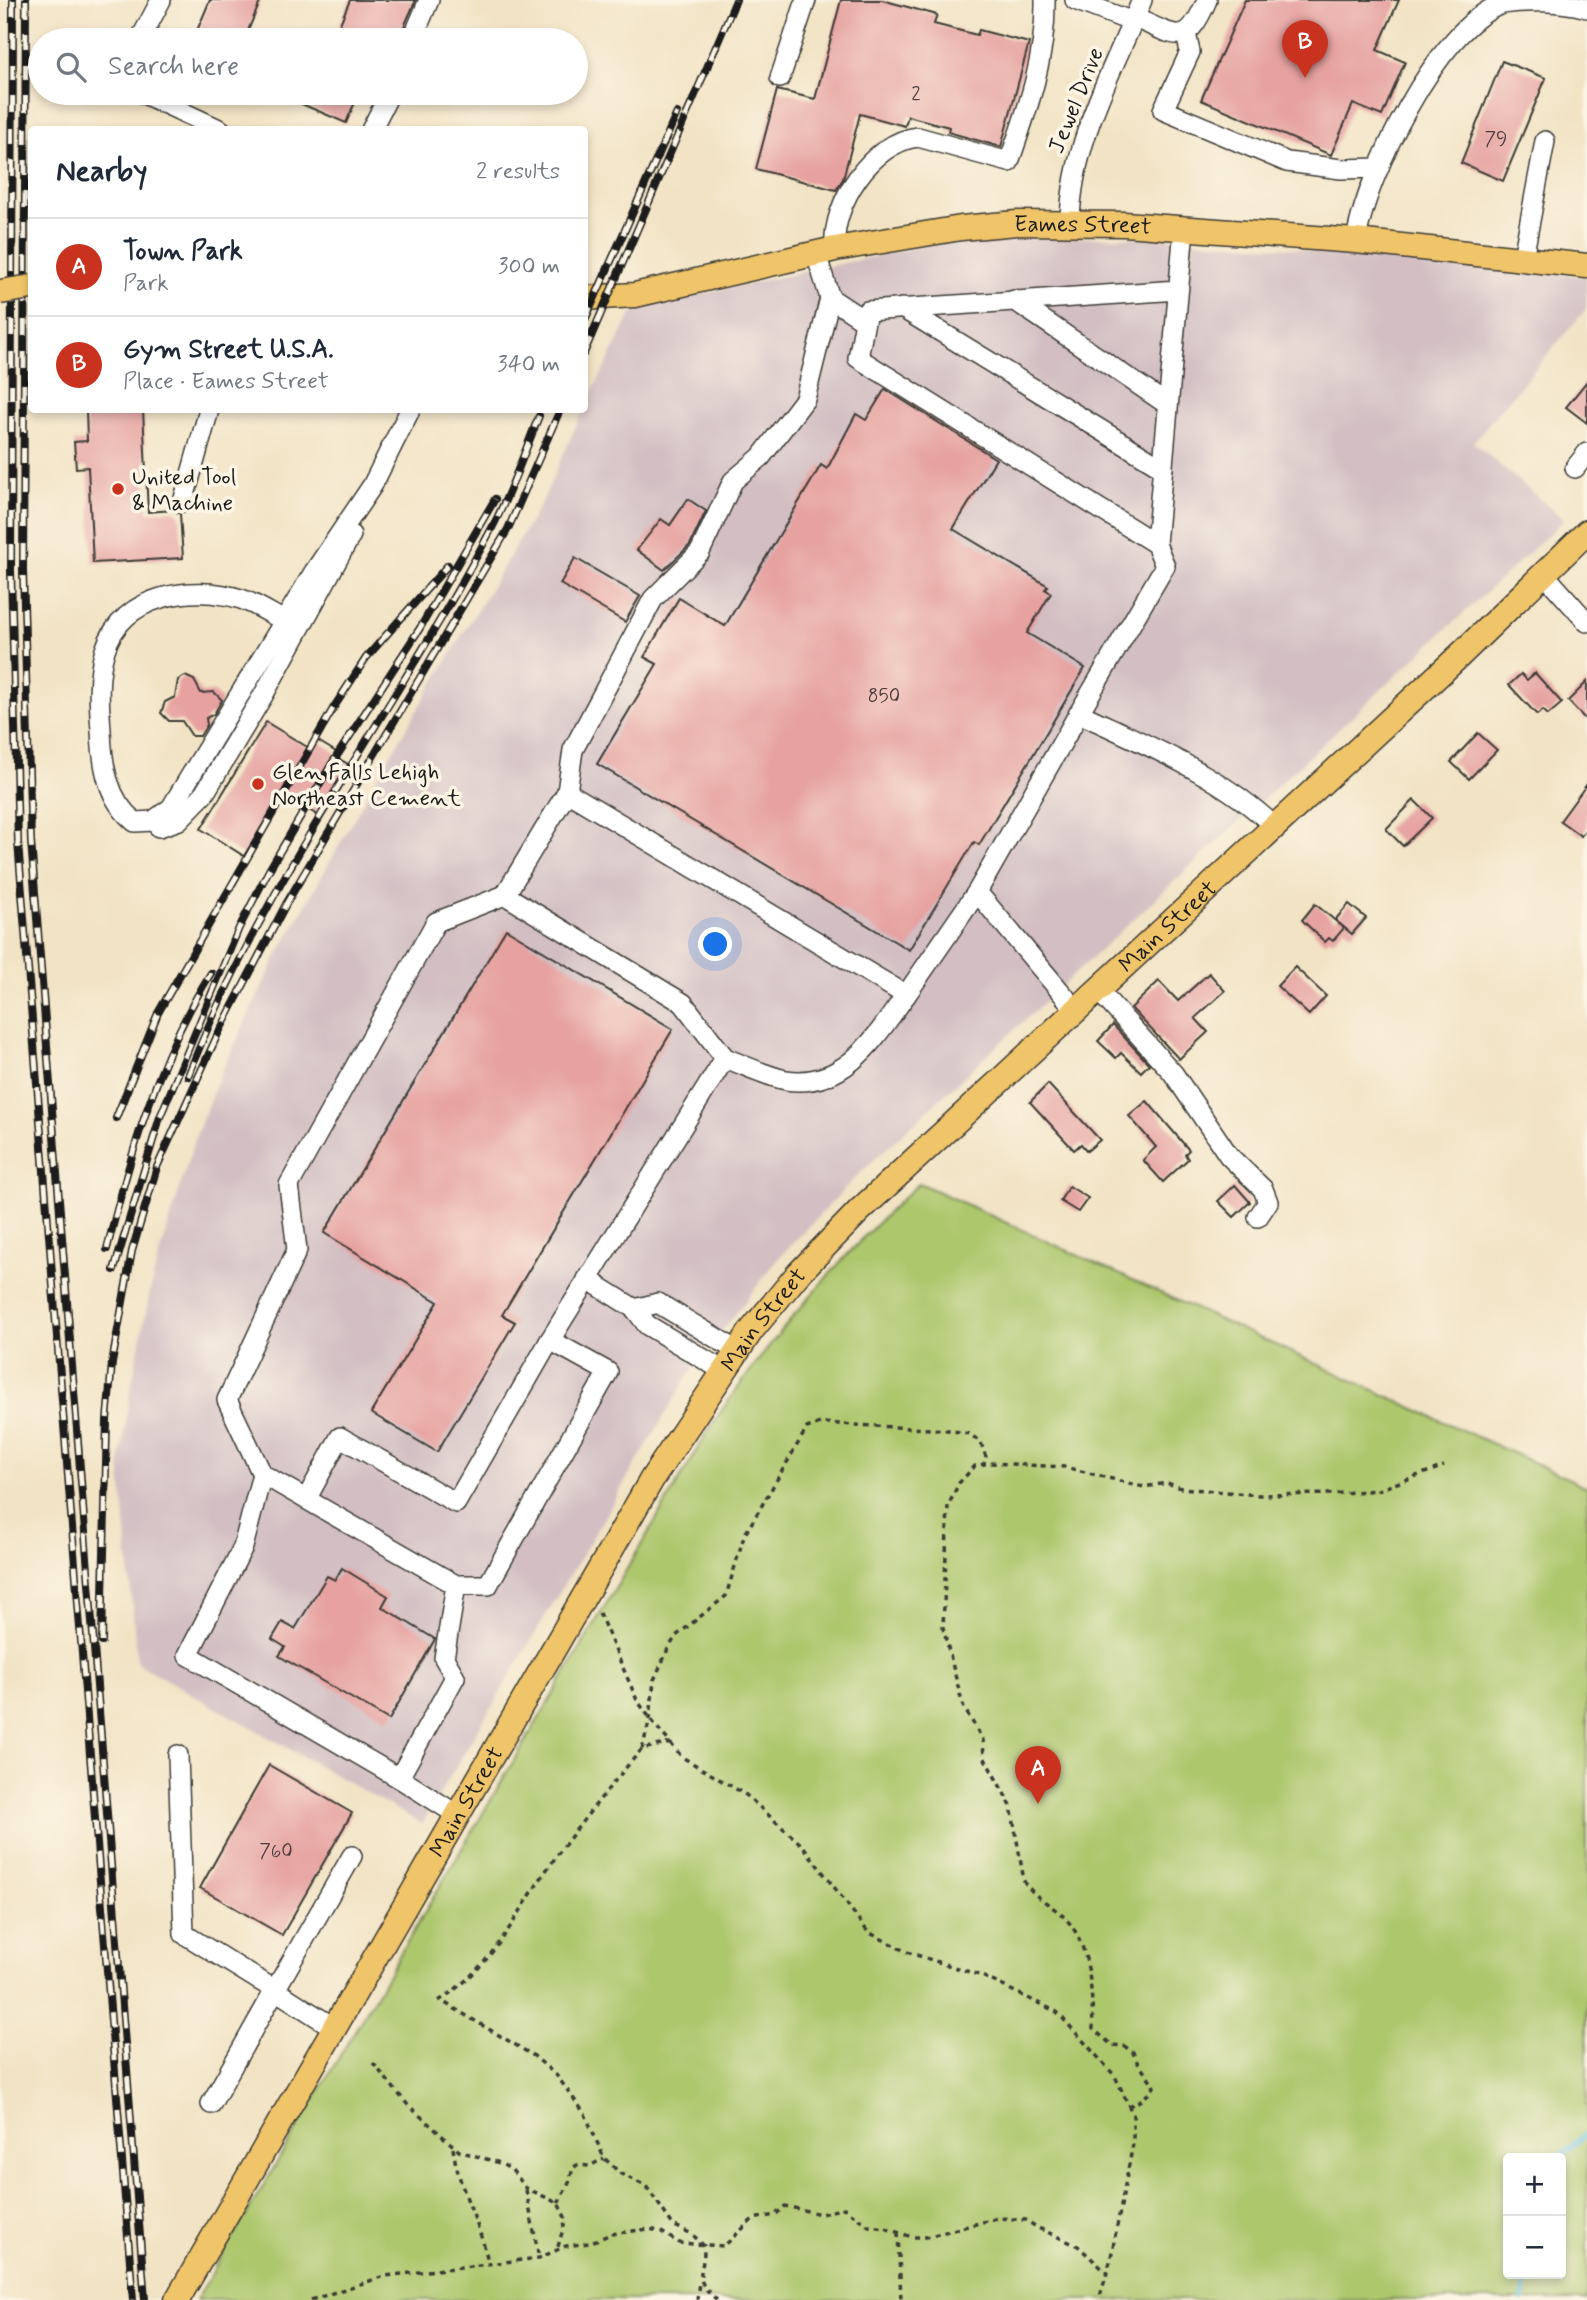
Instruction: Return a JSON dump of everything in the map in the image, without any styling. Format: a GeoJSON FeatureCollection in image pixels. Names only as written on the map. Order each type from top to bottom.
{"type":"FeatureCollection","features":[{"type":"Feature","properties":{"kind":"main road","name":"Eames Street"},"geometry":{"type":"LineString","coordinates":[[588,298],[668,289],[825,251],[961,228],[1070,221],[1356,241],[1587,266]]}},
{"type":"Feature","properties":{"kind":"main road"},"geometry":{"type":"LineString","coordinates":[[0,292],[28,288]]}},
{"type":"Feature","properties":{"kind":"main road","name":"Main Street"},"geometry":{"type":"LineString","coordinates":[[177,2300],[652,1479],[729,1360],[819,1251],[1545,575],[1587,532]]}},
{"type":"Feature","properties":{"kind":"street"},"geometry":{"type":"LineString","coordinates":[[146,28],[161,0]]}},
{"type":"Feature","properties":{"kind":"street"},"geometry":{"type":"LineString","coordinates":[[417,28],[429,0]]}},
{"type":"Feature","properties":{"kind":"street"},"geometry":{"type":"LineString","coordinates":[[780,78],[806,0]]}},
{"type":"Feature","properties":{"kind":"street"},"geometry":{"type":"LineString","coordinates":[[550,1340],[608,1372],[488,1585],[456,1585],[262,1474],[227,1400],[298,1251],[289,1185],[436,922],[505,895],[567,792],[573,750],[653,599],[700,552],[733,481],[761,457],[805,399],[830,298],[825,251],[846,198],[887,148],[903,138],[918,137],[1009,162],[1035,88],[1044,50],[1045,0]]}},
{"type":"Feature","properties":{"kind":"street"},"geometry":{"type":"LineString","coordinates":[[1075,0],[1137,13],[1170,33],[1186,33],[1196,25],[1208,0]]}},
{"type":"Feature","properties":{"kind":"street"},"geometry":{"type":"LineString","coordinates":[[1356,241],[1388,142],[1407,108],[1453,44],[1476,20],[1490,10],[1517,1],[1551,1],[1587,8]]}},
{"type":"Feature","properties":{"kind":"street","name":"Jewel Drive"},"geometry":{"type":"LineString","coordinates":[[1070,221],[1071,189],[1080,146],[1137,13]]}},
{"type":"Feature","properties":{"kind":"street"},"geometry":{"type":"LineString","coordinates":[[1186,33],[1190,52],[1163,110],[1287,162],[1329,168],[1379,168]]}},
{"type":"Feature","properties":{"kind":"street"},"geometry":{"type":"LineString","coordinates":[[168,105],[212,126]]}},
{"type":"Feature","properties":{"kind":"street"},"geometry":{"type":"LineString","coordinates":[[373,126],[384,105]]}},
{"type":"Feature","properties":{"kind":"street"},"geometry":{"type":"LineString","coordinates":[[1523,258],[1545,141]]}},
{"type":"Feature","properties":{"kind":"street"},"geometry":{"type":"LineString","coordinates":[[505,895],[683,1003],[725,1058],[786,1080],[821,1080],[860,1058],[977,892],[1165,566],[1156,544],[1184,228]]}},
{"type":"Feature","properties":{"kind":"street"},"geometry":{"type":"LineString","coordinates":[[1156,544],[858,358],[867,310],[1178,290]]}},
{"type":"Feature","properties":{"kind":"street"},"geometry":{"type":"LineString","coordinates":[[830,298],[865,321]]}},
{"type":"Feature","properties":{"kind":"street"},"geometry":{"type":"LineString","coordinates":[[1014,300],[1168,405]]}},
{"type":"Feature","properties":{"kind":"street"},"geometry":{"type":"LineString","coordinates":[[902,308],[1163,468]]}},
{"type":"Feature","properties":{"kind":"street"},"geometry":{"type":"LineString","coordinates":[[183,502],[208,413]]}},
{"type":"Feature","properties":{"kind":"street"},"geometry":{"type":"LineString","coordinates":[[284,621],[243,600],[200,592],[147,602],[134,610],[115,629],[105,650],[99,674],[102,755],[114,796],[135,822],[152,827],[170,825],[204,794],[343,553],[372,486],[408,413]]}},
{"type":"Feature","properties":{"kind":"street"},"geometry":{"type":"LineString","coordinates":[[135,822],[153,821],[169,811],[284,621],[372,486]]}},
{"type":"Feature","properties":{"kind":"street"},"geometry":{"type":"LineString","coordinates":[[1545,575],[1587,622]]}},
{"type":"Feature","properties":{"kind":"street"},"geometry":{"type":"LineString","coordinates":[[1079,713],[1203,773],[1247,800],[1275,827]]}},
{"type":"Feature","properties":{"kind":"street"},"geometry":{"type":"LineString","coordinates":[[567,792],[906,995]]}},
{"type":"Feature","properties":{"kind":"street"},"geometry":{"type":"LineString","coordinates":[[977,892],[1076,1010]]}},
{"type":"Feature","properties":{"kind":"street"},"geometry":{"type":"LineString","coordinates":[[1098,990],[1173,1073],[1229,1156],[1263,1189],[1268,1202],[1258,1217]]}},
{"type":"Feature","properties":{"kind":"street"},"geometry":{"type":"LineString","coordinates":[[307,1498],[340,1437],[456,1503],[550,1340],[725,1058]]}},
{"type":"Feature","properties":{"kind":"street"},"geometry":{"type":"LineString","coordinates":[[587,1279],[635,1309],[658,1303],[729,1360]]}},
{"type":"Feature","properties":{"kind":"street"},"geometry":{"type":"LineString","coordinates":[[262,1474],[243,1547],[188,1655],[456,1814]]}},
{"type":"Feature","properties":{"kind":"street"},"geometry":{"type":"LineString","coordinates":[[399,1778],[455,1677],[444,1658],[456,1585]]}},
{"type":"Feature","properties":{"kind":"street"},"geometry":{"type":"LineString","coordinates":[[178,1755],[184,1934],[334,2026]]}},
{"type":"Feature","properties":{"kind":"street"},"geometry":{"type":"LineString","coordinates":[[211,2104],[352,1856]]}},
{"type":"Feature","properties":{"kind":"path"},"geometry":{"type":"LineString","coordinates":[[704,2246],[692,2234],[673,2225],[646,2186],[621,2174],[604,2158],[585,2114],[557,2076],[534,2056],[440,2000],[467,1983],[488,1959],[552,1863],[642,1749],[650,1719],[654,1680],[668,1649],[676,1636],[726,1596],[744,1536],[757,1520],[807,1427],[820,1423],[948,1430],[970,1434],[981,1443],[986,1457],[984,1464]]}},
{"type":"Feature","properties":{"kind":"path"},"geometry":{"type":"LineString","coordinates":[[1128,2106],[1141,2101],[1150,2092],[1154,2087],[1152,2081],[1136,2064],[1133,2052],[1124,2046],[1112,2045],[1104,2035],[1093,2029],[1093,1984],[1073,1925],[1029,1890],[1024,1881],[1011,1807],[984,1757],[983,1740],[963,1706],[961,1689],[953,1674],[943,1628],[948,1506],[967,1472],[984,1464],[1065,1467],[1144,1487],[1167,1483],[1181,1488],[1259,1495],[1378,1490],[1444,1466]]}},
{"type":"Feature","properties":{"kind":"path"},"geometry":{"type":"LineString","coordinates":[[589,1589],[637,1700],[650,1719],[682,1757],[746,1795],[803,1846],[868,1932],[907,1952],[982,1976],[1057,2012],[1115,2076],[1133,2115],[1133,2144],[1099,2300]]}},
{"type":"Feature","properties":{"kind":"path"},"geometry":{"type":"LineString","coordinates":[[642,1749],[671,1744]]}},
{"type":"Feature","properties":{"kind":"path"},"geometry":{"type":"LineString","coordinates":[[373,2063],[407,2104],[452,2146],[467,2155],[512,2170],[526,2188],[558,2203],[566,2219],[557,2250]]}},
{"type":"Feature","properties":{"kind":"path"},"geometry":{"type":"LineString","coordinates":[[452,2146],[457,2175],[480,2225],[488,2262]]}},
{"type":"Feature","properties":{"kind":"path"},"geometry":{"type":"LineString","coordinates":[[558,2203],[569,2183],[573,2168],[577,2165],[590,2166],[604,2158]]}},
{"type":"Feature","properties":{"kind":"path"},"geometry":{"type":"LineString","coordinates":[[526,2188],[539,2258]]}},
{"type":"Feature","properties":{"kind":"path"},"geometry":{"type":"LineString","coordinates":[[311,2300],[385,2276],[539,2258],[611,2234],[655,2229],[679,2243],[724,2246],[753,2219],[775,2214],[785,2206],[821,2214],[844,2208],[869,2226],[926,2237],[1013,2217],[1027,2220],[1036,2227],[1078,2246],[1107,2273]]}},
{"type":"Feature","properties":{"kind":"path"},"geometry":{"type":"LineString","coordinates":[[898,2233],[901,2300]]}},
{"type":"Feature","properties":{"kind":"path"},"geometry":{"type":"LineString","coordinates":[[697,2300],[704,2246]]}},
{"type":"Feature","properties":{"kind":"path"},"geometry":{"type":"LineString","coordinates":[[699,2279],[703,2288],[717,2300]]}},
{"type":"Feature","properties":{"kind":"shaded area"},"geometry":{"type":"Polygon","coordinates":[[[1153,237],[1363,254],[1587,277],[1587,308],[1473,442],[1564,520],[860,1173],[782,1254],[691,1371],[422,1824],[137,1663],[120,1462],[130,1393],[153,1277],[194,1141],[216,1084],[276,958],[379,774],[542,502],[582,413],[588,413],[588,401],[638,301],[688,297],[941,242],[996,238],[1153,237]]]}},
{"type":"Feature","properties":{"kind":"green space"},"geometry":{"type":"Polygon","coordinates":[[[919,1183],[1587,1487],[1587,2300],[196,2300],[713,1423],[784,1327],[862,1239],[919,1183]]]}},
{"type":"Feature","properties":{"kind":"building"},"geometry":{"type":"Polygon","coordinates":[[[210,0],[261,0],[249,28],[198,28],[210,0]]]}},
{"type":"Feature","properties":{"kind":"building"},"geometry":{"type":"Polygon","coordinates":[[[350,0],[416,0],[403,28],[338,28],[350,0]]]}},
{"type":"Feature","properties":{"kind":"building"},"geometry":{"type":"Polygon","coordinates":[[[841,0],[882,0],[937,15],[934,24],[977,35],[979,30],[1029,43],[1001,147],[948,132],[949,127],[908,116],[905,126],[860,114],[843,179],[836,190],[756,169],[777,90],[815,99],[841,0]]]}},
{"type":"Feature","properties":{"kind":"building"},"geometry":{"type":"Polygon","coordinates":[[[1245,0],[1399,0],[1377,50],[1405,62],[1382,116],[1353,104],[1331,155],[1201,100],[1245,0]]]}},
{"type":"Feature","properties":{"kind":"building"},"geometry":{"type":"Polygon","coordinates":[[[1502,61],[1546,78],[1503,181],[1461,163],[1502,61]]]}},
{"type":"Feature","properties":{"kind":"building"},"geometry":{"type":"Polygon","coordinates":[[[304,105],[354,105],[346,123],[304,105]]]}},
{"type":"Feature","properties":{"kind":"building"},"geometry":{"type":"Polygon","coordinates":[[[1587,381],[1587,423],[1566,407],[1587,381]]]}},
{"type":"Feature","properties":{"kind":"building"},"geometry":{"type":"Polygon","coordinates":[[[885,389],[996,459],[953,529],[1048,586],[1045,589],[1051,593],[1027,633],[1085,668],[979,845],[974,842],[909,950],[597,764],[657,664],[644,657],[679,598],[725,626],[821,465],[827,469],[856,414],[866,420],[885,389]]]}},
{"type":"Feature","properties":{"kind":"building","name":"United Tool & Machine"},"geometry":{"type":"Polygon","coordinates":[[[86,413],[143,413],[148,512],[174,510],[180,514],[183,558],[93,563],[88,467],[76,468],[74,442],[87,441],[86,413]]]}},
{"type":"Feature","properties":{"kind":"building"},"geometry":{"type":"Polygon","coordinates":[[[688,499],[706,511],[690,545],[664,570],[637,550],[661,519],[670,525],[688,499]]]}},
{"type":"Feature","properties":{"kind":"building"},"geometry":{"type":"Polygon","coordinates":[[[575,558],[640,596],[625,622],[560,584],[575,558]]]}},
{"type":"Feature","properties":{"kind":"building"},"geometry":{"type":"Polygon","coordinates":[[[1535,673],[1562,703],[1548,715],[1543,710],[1537,715],[1509,685],[1521,674],[1527,680],[1535,673]]]}},
{"type":"Feature","properties":{"kind":"building"},"geometry":{"type":"Polygon","coordinates":[[[185,676],[194,680],[201,693],[214,692],[222,700],[214,714],[206,718],[207,725],[200,736],[192,736],[182,721],[169,721],[161,713],[165,702],[175,697],[178,680],[185,676]]]}},
{"type":"Feature","properties":{"kind":"building"},"geometry":{"type":"Polygon","coordinates":[[[1587,682],[1587,721],[1568,701],[1587,682]]]}},
{"type":"Feature","properties":{"kind":"building","name":"Glen Falls Lehigh Northeast Cement"},"geometry":{"type":"Polygon","coordinates":[[[266,722],[309,748],[315,739],[336,752],[334,756],[348,764],[319,816],[282,793],[244,856],[201,829],[266,722]]]}},
{"type":"Feature","properties":{"kind":"building"},"geometry":{"type":"Polygon","coordinates":[[[1478,733],[1497,750],[1469,779],[1451,762],[1478,733]]]}},
{"type":"Feature","properties":{"kind":"building"},"geometry":{"type":"Polygon","coordinates":[[[1587,784],[1587,828],[1581,836],[1560,821],[1587,784]]]}},
{"type":"Feature","properties":{"kind":"building"},"geometry":{"type":"Polygon","coordinates":[[[1414,800],[1432,818],[1403,846],[1386,829],[1414,800]]]}},
{"type":"Feature","properties":{"kind":"building"},"geometry":{"type":"Polygon","coordinates":[[[1315,904],[1344,928],[1333,941],[1329,938],[1325,942],[1302,920],[1315,904]]]}},
{"type":"Feature","properties":{"kind":"building"},"geometry":{"type":"Polygon","coordinates":[[[1349,904],[1366,918],[1352,934],[1335,920],[1349,904]]]}},
{"type":"Feature","properties":{"kind":"building"},"geometry":{"type":"Polygon","coordinates":[[[506,929],[673,1029],[502,1315],[515,1322],[437,1452],[371,1413],[438,1302],[324,1233],[506,929]]]}},
{"type":"Feature","properties":{"kind":"building"},"geometry":{"type":"Polygon","coordinates":[[[1295,967],[1326,996],[1309,1015],[1277,986],[1295,967]]]}},
{"type":"Feature","properties":{"kind":"building"},"geometry":{"type":"Polygon","coordinates":[[[1209,973],[1225,991],[1195,1018],[1208,1032],[1179,1059],[1131,1008],[1159,981],[1178,1001],[1209,973]]]}},
{"type":"Feature","properties":{"kind":"building"},"geometry":{"type":"Polygon","coordinates":[[[1113,1025],[1149,1064],[1141,1072],[1121,1053],[1116,1058],[1098,1041],[1113,1025]]]}},
{"type":"Feature","properties":{"kind":"building"},"geometry":{"type":"Polygon","coordinates":[[[1048,1084],[1100,1140],[1087,1151],[1081,1144],[1074,1150],[1030,1102],[1048,1084]]]}},
{"type":"Feature","properties":{"kind":"building"},"geometry":{"type":"Polygon","coordinates":[[[1147,1101],[1189,1150],[1185,1154],[1188,1159],[1163,1182],[1143,1160],[1156,1147],[1129,1116],[1147,1101]]]}},
{"type":"Feature","properties":{"kind":"building"},"geometry":{"type":"Polygon","coordinates":[[[1235,1185],[1250,1202],[1234,1217],[1218,1201],[1235,1185]]]}},
{"type":"Feature","properties":{"kind":"building"},"geometry":{"type":"Polygon","coordinates":[[[1069,1186],[1088,1198],[1078,1212],[1060,1201],[1069,1186]]]}},
{"type":"Feature","properties":{"kind":"building"},"geometry":{"type":"Polygon","coordinates":[[[342,1568],[388,1596],[382,1607],[435,1639],[389,1720],[279,1656],[285,1647],[272,1639],[282,1622],[295,1629],[327,1576],[335,1580],[342,1568]]]}},
{"type":"Feature","properties":{"kind":"building"},"geometry":{"type":"Polygon","coordinates":[[[269,1765],[352,1813],[282,1935],[200,1888],[269,1765]]]}},
{"type":"Feature","properties":{"kind":"waterway"},"geometry":{"type":"LineString","coordinates":[[1564,2153],[1587,2133]]}},
{"type":"Feature","properties":{"kind":"waterway"},"geometry":{"type":"LineString","coordinates":[[1523,2300],[1526,2279]]}},
{"type":"Feature","properties":{"kind":"railway"},"geometry":{"type":"LineString","coordinates":[[13,0],[11,571],[18,842],[133,2300]]}},
{"type":"Feature","properties":{"kind":"railway"},"geometry":{"type":"LineString","coordinates":[[26,0],[23,571],[31,841],[145,2300]]}},
{"type":"Feature","properties":{"kind":"railway"},"geometry":{"type":"LineString","coordinates":[[588,344],[736,0]]}},
{"type":"Feature","properties":{"kind":"railway"},"geometry":{"type":"LineString","coordinates":[[588,313],[677,113]]}},
{"type":"Feature","properties":{"kind":"railway"},"geometry":{"type":"LineString","coordinates":[[102,1642],[107,1420],[112,1363],[132,1251],[157,1167],[217,1036],[286,904],[508,529],[559,413]]}},
{"type":"Feature","properties":{"kind":"railway"},"geometry":{"type":"LineString","coordinates":[[188,1076],[253,934],[291,865],[414,664],[492,528],[539,416]]}},
{"type":"Feature","properties":{"kind":"railway"},"geometry":{"type":"LineString","coordinates":[[114,1270],[160,1117],[239,928],[269,870],[331,765],[420,628],[495,499]]}},
{"type":"Feature","properties":{"kind":"railway"},"geometry":{"type":"LineString","coordinates":[[116,1118],[158,1013],[334,707],[366,658],[448,565]]}},
{"type":"Feature","properties":{"kind":"railway"},"geometry":{"type":"LineString","coordinates":[[107,1249],[148,1106],[176,1038],[211,973]]}},
{"type":"Feature","properties":{"kind":"place","name":"Gym Street U.S.A."},"geometry":{"type":"Point","coordinates":[1305,78]}},
{"type":"Feature","properties":{"kind":"place","name":"United Tool & Machine"},"geometry":{"type":"Point","coordinates":[118,489]}},
{"type":"Feature","properties":{"kind":"place","name":"Glen Falls Lehigh Northeast Cement"},"geometry":{"type":"Point","coordinates":[258,784]}},
{"type":"Feature","properties":{"kind":"place","name":"Town Park"},"geometry":{"type":"Point","coordinates":[1038,1804]}}]}
